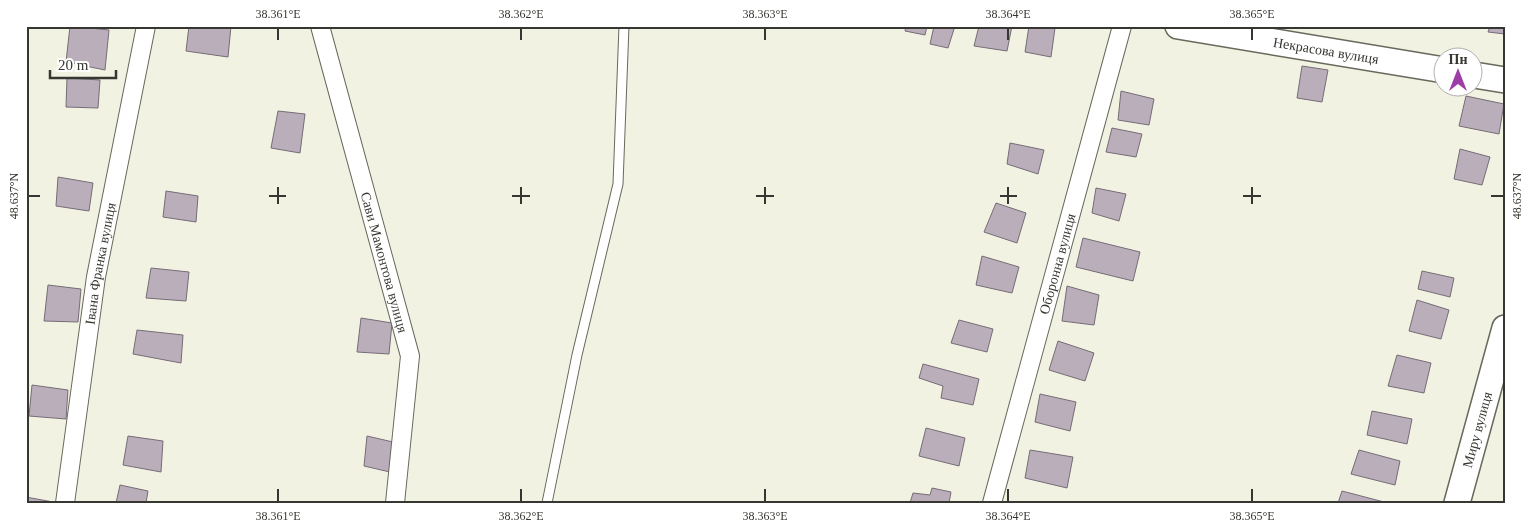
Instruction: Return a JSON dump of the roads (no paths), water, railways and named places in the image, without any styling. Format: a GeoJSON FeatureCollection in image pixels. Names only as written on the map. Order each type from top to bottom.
{"type":"FeatureCollection","features":[{"type":"Feature","properties":{"kind":"street","name":"Івана Франка вулиця"},"geometry":{"type":"LineString","coordinates":[[65,503],[96,276],[146,26]]}},
{"type":"Feature","properties":{"kind":"street","name":"Сави Мамонтова вулиця"},"geometry":{"type":"LineString","coordinates":[[320,26],[410,356],[395,503]]}},
{"type":"Feature","properties":{"kind":"street","name":"Оборонна вулиця"},"geometry":{"type":"LineString","coordinates":[[992,503],[1122,26]]}},
{"type":"Feature","properties":{"kind":"street","name":"Некрасова вулиця"},"geometry":{"type":"LineString","coordinates":[[1178,26],[1434,68]]}},
{"type":"Feature","properties":{"kind":"street"},"geometry":{"type":"LineString","coordinates":[[1484,77],[1505,80]]}},
{"type":"Feature","properties":{"kind":"street","name":"Миру вулиця"},"geometry":{"type":"LineString","coordinates":[[1457,503],[1505,328]]}},
{"type":"Feature","properties":{"kind":"lane"},"geometry":{"type":"LineString","coordinates":[[547,503],[577,355],[618,184],[624,26]]}}]}
